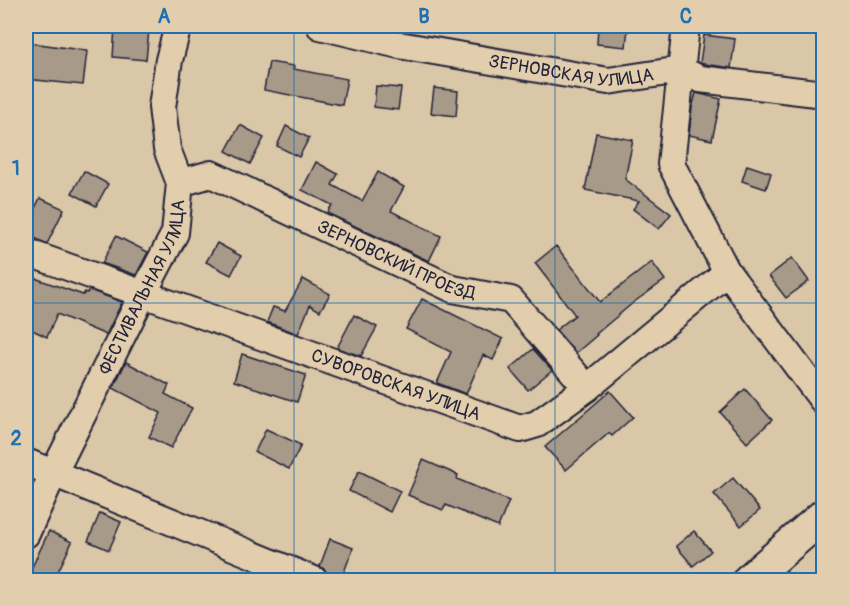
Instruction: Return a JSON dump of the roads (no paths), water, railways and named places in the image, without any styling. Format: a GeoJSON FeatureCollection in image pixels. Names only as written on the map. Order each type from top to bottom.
{"type":"FeatureCollection","features":[{"type":"Feature","properties":{"kind":"main road"},"geometry":{"type":"LineString","coordinates":[[749,580],[824,515]]}},
{"type":"Feature","properties":{"kind":"street","name":"ФЕСТИВАЛЬНАЯ УЛИЦА"},"geometry":{"type":"LineString","coordinates":[[26,534],[53,474],[176,233],[180,183],[167,149],[162,107],[169,60],[178,26]]}},
{"type":"Feature","properties":{"kind":"street","name":"ЗЕРНОВСКАЯ УЛИЦА"},"geometry":{"type":"LineString","coordinates":[[320,26],[399,45],[608,81],[681,70],[700,79],[824,94]]}},
{"type":"Feature","properties":{"kind":"street"},"geometry":{"type":"LineString","coordinates":[[686,26],[671,164],[727,272],[824,402]]}},
{"type":"Feature","properties":{"kind":"street","name":"ЗЕРНОВСКИЙ ПРОЕЗД"},"geometry":{"type":"LineString","coordinates":[[180,183],[211,174],[453,289],[511,300],[587,388]]}},
{"type":"Feature","properties":{"kind":"street","name":"СУВОРОВСКАЯ УЛИЦА"},"geometry":{"type":"LineString","coordinates":[[26,252],[520,429],[537,424],[587,388],[727,272]]}},
{"type":"Feature","properties":{"kind":"street"},"geometry":{"type":"LineString","coordinates":[[26,462],[314,580]]}}]}
